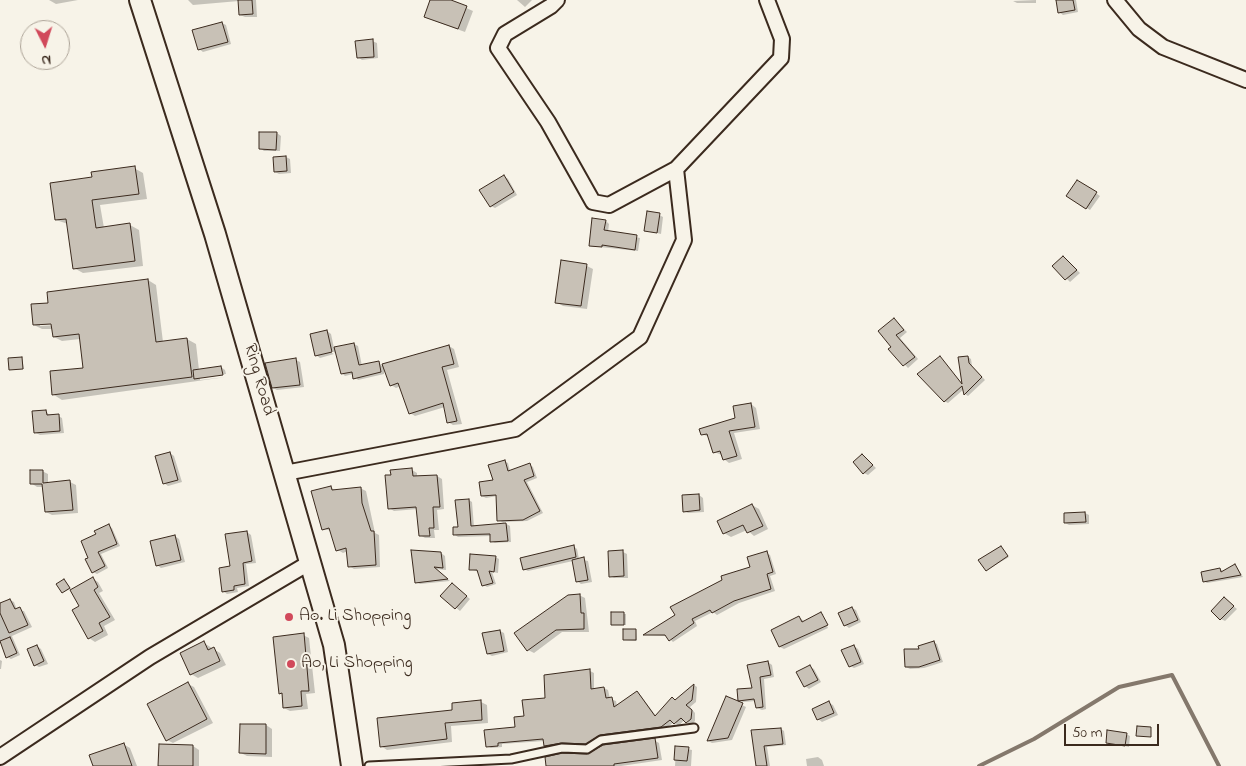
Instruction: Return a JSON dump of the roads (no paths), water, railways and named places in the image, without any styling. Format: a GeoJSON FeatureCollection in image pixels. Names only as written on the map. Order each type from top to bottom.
{"type":"FeatureCollection","features":[{"type":"Feature","properties":{"kind":"main road","name":"Ring Road"},"geometry":{"type":"LineString","coordinates":[[140,0],[215,234],[334,645],[352,766]]}},
{"type":"Feature","properties":{"kind":"street"},"geometry":{"type":"LineString","coordinates":[[557,0],[551,6],[505,34],[498,48],[548,122],[593,202],[609,205],[676,169],[782,58],[782,39],[767,0]]}},
{"type":"Feature","properties":{"kind":"street"},"geometry":{"type":"LineString","coordinates":[[1115,0],[1139,29],[1163,47],[1246,80]]}},
{"type":"Feature","properties":{"kind":"street"},"geometry":{"type":"LineString","coordinates":[[285,473],[515,429],[640,337],[684,240],[676,169]]}},
{"type":"Feature","properties":{"kind":"street"},"geometry":{"type":"LineString","coordinates":[[0,757],[150,656],[310,562]]}},
{"type":"Feature","properties":{"kind":"lane"},"geometry":{"type":"LineString","coordinates":[[369,766],[511,759],[562,748],[587,749],[601,740],[694,728]]}},
{"type":"Feature","properties":{"kind":"waterway"},"geometry":{"type":"LineString","coordinates":[[979,766],[1034,739],[1119,687],[1172,675],[1219,766]]}},
{"type":"Feature","properties":{"kind":"place","name":"Ao. Li Shopping"},"geometry":{"type":"Point","coordinates":[289,617]}},
{"type":"Feature","properties":{"kind":"place","name":"Ao, Li Shopping"},"geometry":{"type":"Point","coordinates":[291,664]}}]}
